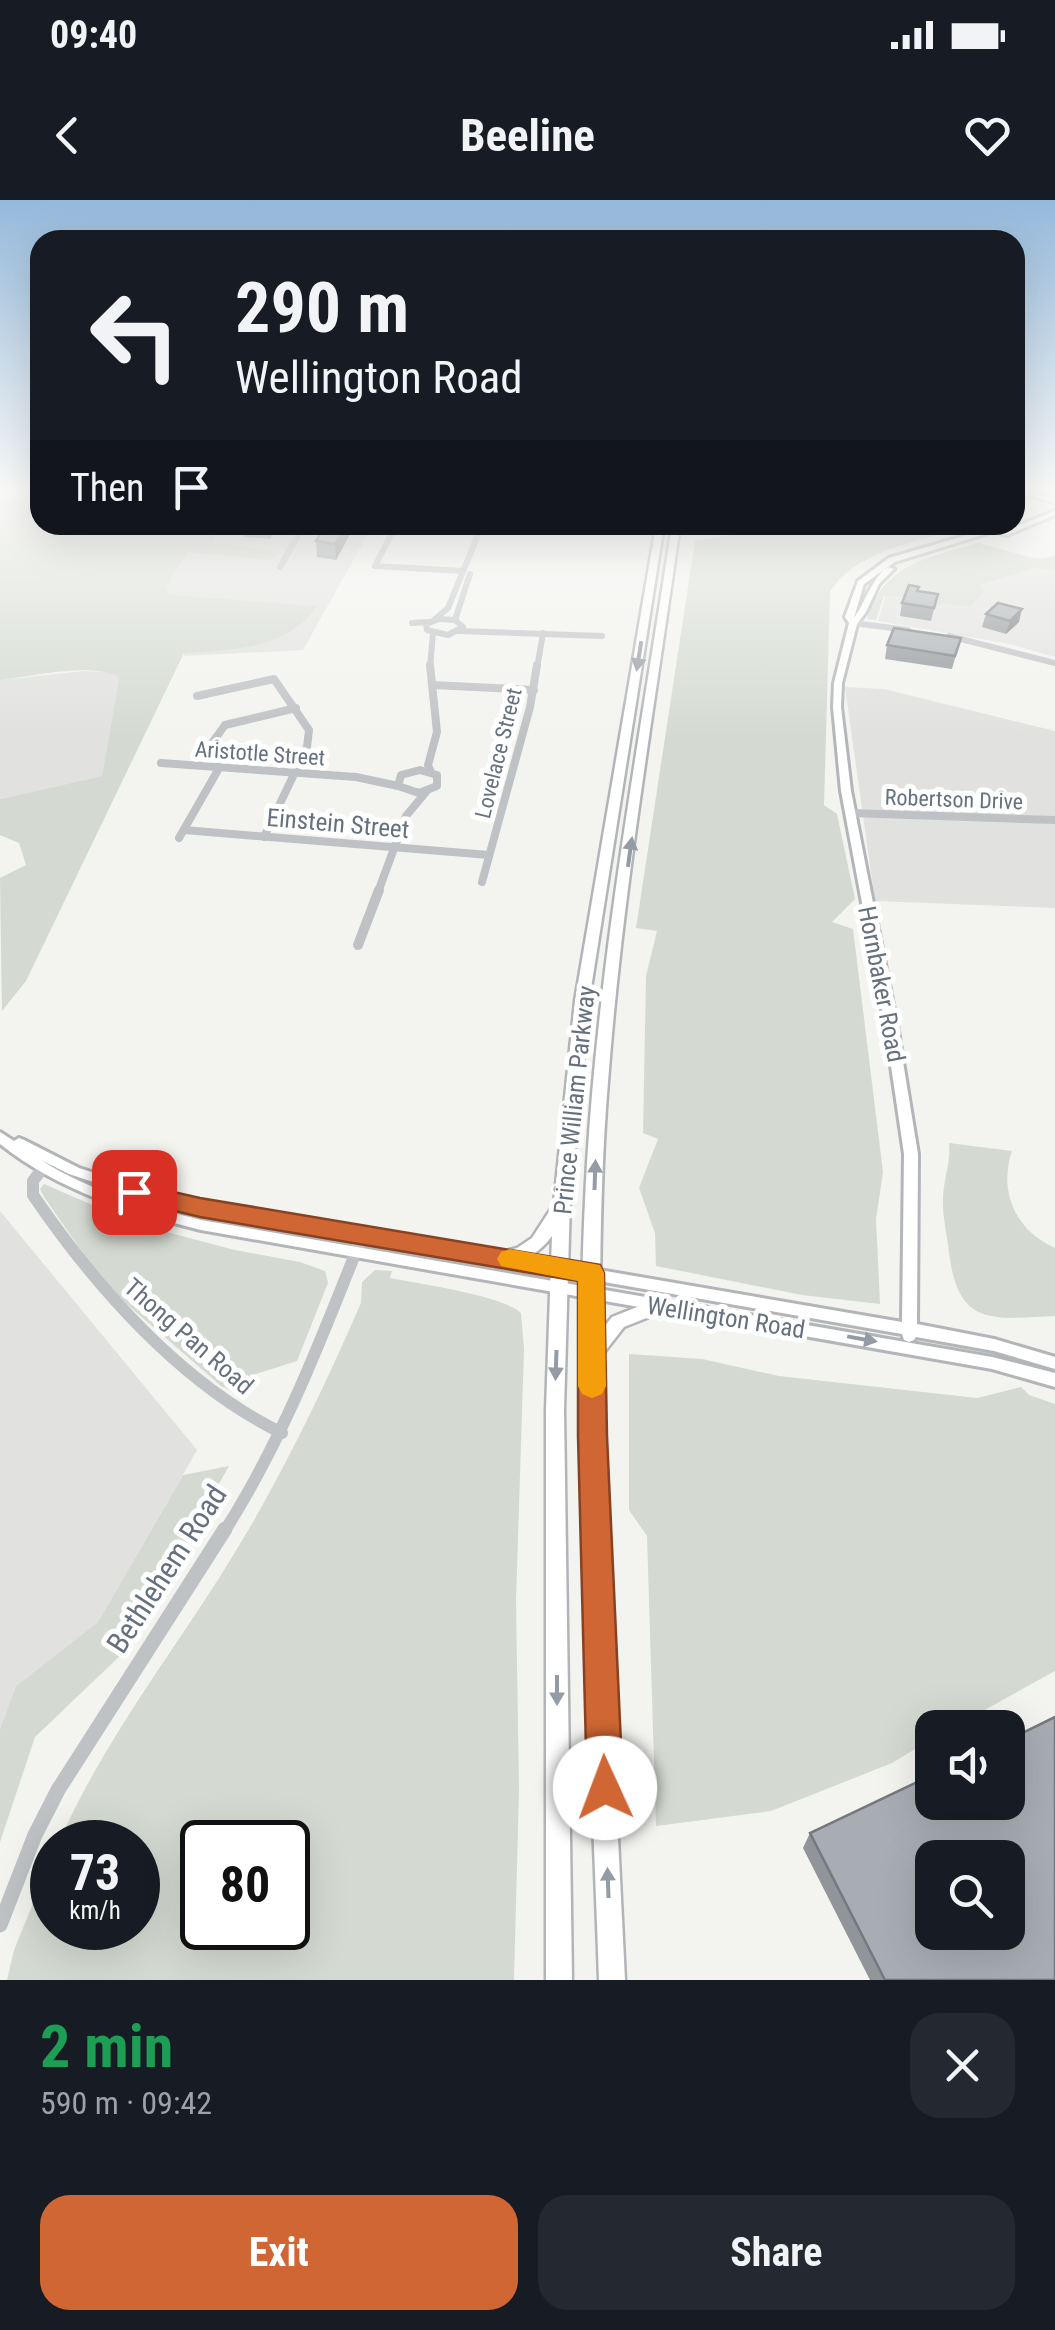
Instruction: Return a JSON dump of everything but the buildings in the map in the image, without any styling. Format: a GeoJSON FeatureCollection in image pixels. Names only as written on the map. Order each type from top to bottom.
{"type":"FeatureCollection","features":[{"type":"Feature","properties":{"kind":"highway","name":"Prince William Parkway"},"geometry":{"type":"LineString","coordinates":[[559,1980],[555,1410],[562,1201],[582,1001],[665,571]]}},
{"type":"Feature","properties":{"kind":"highway","name":"Prince William Parkway"},"geometry":{"type":"LineString","coordinates":[[612,1980],[592,1358],[596,1143],[608,1006],[668,571]]}},
{"type":"Feature","properties":{"kind":"highway"},"geometry":{"type":"LineString","coordinates":[[503,1258],[527,1252],[544,1239],[562,1201]]}},
{"type":"Feature","properties":{"kind":"highway"},"geometry":{"type":"LineString","coordinates":[[592,1358],[600,1341],[618,1322],[658,1306]]}},
{"type":"Feature","properties":{"kind":"main road","name":"Hornbaker Road"},"geometry":{"type":"LineString","coordinates":[[853,623],[849,617],[858,588],[877,571]]}},
{"type":"Feature","properties":{"kind":"main road","name":"Hornbaker Road"},"geometry":{"type":"LineString","coordinates":[[890,571],[873,584],[860,618],[853,623],[836,693],[851,813],[911,1154],[910,1348]]}},
{"type":"Feature","properties":{"kind":"main road","name":"Wellington Road"},"geometry":{"type":"LineString","coordinates":[[0,1134],[99,1194],[165,1216],[591,1296],[992,1362],[1055,1380]]}},
{"type":"Feature","properties":{"kind":"main road","name":"Wellington Road"},"geometry":{"type":"LineString","coordinates":[[46,1164],[163,1200],[908,1329],[1055,1363]]}},
{"type":"Feature","properties":{"kind":"street"},"geometry":{"type":"LineString","coordinates":[[358,945],[406,816],[426,792],[440,783],[428,765],[437,732],[430,671],[434,653],[431,627],[448,608],[464,571]]}},
{"type":"Feature","properties":{"kind":"street"},"geometry":{"type":"LineString","coordinates":[[434,653],[456,627],[456,609],[472,571]]}},
{"type":"Feature","properties":{"kind":"street"},"geometry":{"type":"LineString","coordinates":[[853,623],[916,631]]}},
{"type":"Feature","properties":{"kind":"street"},"geometry":{"type":"LineString","coordinates":[[411,625],[602,636]]}},
{"type":"Feature","properties":{"kind":"street"},"geometry":{"type":"LineString","coordinates":[[431,627],[456,627]]}},
{"type":"Feature","properties":{"kind":"street","name":"Lovelace Street"},"geometry":{"type":"LineString","coordinates":[[482,882],[534,690],[543,632]]}},
{"type":"Feature","properties":{"kind":"street"},"geometry":{"type":"LineString","coordinates":[[944,636],[1055,663]]}},
{"type":"Feature","properties":{"kind":"street"},"geometry":{"type":"LineString","coordinates":[[197,696],[274,679],[309,730],[308,747],[264,837]]}},
{"type":"Feature","properties":{"kind":"street"},"geometry":{"type":"LineString","coordinates":[[432,684],[534,690]]}},
{"type":"Feature","properties":{"kind":"street"},"geometry":{"type":"LineString","coordinates":[[296,708],[220,727],[206,750],[301,759]]}},
{"type":"Feature","properties":{"kind":"street"},"geometry":{"type":"LineString","coordinates":[[406,816],[404,774],[433,746]]}},
{"type":"Feature","properties":{"kind":"street"},"geometry":{"type":"LineString","coordinates":[[220,768],[228,754]]}},
{"type":"Feature","properties":{"kind":"street","name":"Aristotle Street"},"geometry":{"type":"LineString","coordinates":[[161,763],[356,778],[426,792]]}},
{"type":"Feature","properties":{"kind":"street","name":"Einstein Street"},"geometry":{"type":"LineString","coordinates":[[220,768],[182,834],[489,854]]}},
{"type":"Feature","properties":{"kind":"street","name":"Aristotle Street"},"geometry":{"type":"LineString","coordinates":[[356,778],[431,772]]}},
{"type":"Feature","properties":{"kind":"street","name":"Robertson Drive"},"geometry":{"type":"LineString","coordinates":[[851,813],[1055,820]]}},
{"type":"Feature","properties":{"kind":"street","name":"Thong Pan Road"},"geometry":{"type":"LineString","coordinates":[[46,1164],[32,1181],[33,1195],[114,1305],[222,1396],[282,1434]]}},
{"type":"Feature","properties":{"kind":"street","name":"Bethlehem Road"},"geometry":{"type":"LineString","coordinates":[[0,1925],[58,1790],[238,1514],[282,1434],[362,1234]]}},
{"type":"Feature","properties":{"kind":"shaded area"},"geometry":{"type":"Polygon","coordinates":[[[0,571],[176,571],[167,587],[169,595],[317,606],[291,631],[274,639],[238,649],[184,653],[26,981],[2,1011],[0,878],[26,865],[19,843],[0,835],[0,799],[102,776],[119,678],[79,670],[0,680],[0,571]]]}},
{"type":"Feature","properties":{"kind":"shaded area"},"geometry":{"type":"Polygon","coordinates":[[[176,571],[347,571],[303,650],[184,656],[182,638],[196,598],[169,596],[167,587],[176,571]]]}},
{"type":"Feature","properties":{"kind":"shaded area"},"geometry":{"type":"Polygon","coordinates":[[[690,571],[850,571],[830,592],[824,805],[837,814],[855,899],[832,922],[853,929],[883,1172],[876,1219],[880,1304],[802,1295],[656,1266],[655,1233],[639,1188],[658,1139],[643,1133],[646,976],[657,931],[636,928],[690,571]]]}},
{"type":"Feature","properties":{"kind":"shaded area"},"geometry":{"type":"Polygon","coordinates":[[[1025,571],[1055,571],[1055,657],[1010,644],[878,621],[887,590],[975,602],[983,592],[978,585],[1025,571]]]}},
{"type":"Feature","properties":{"kind":"shaded area"},"geometry":{"type":"Polygon","coordinates":[[[1025,571],[979,585],[984,592],[970,607],[945,603],[935,607],[916,597],[884,596],[876,620],[867,619],[875,600],[897,574],[1025,571]]]}},
{"type":"Feature","properties":{"kind":"shaded area"},"geometry":{"type":"Polygon","coordinates":[[[108,672],[119,678],[102,776],[0,799],[0,680],[108,672]]]}},
{"type":"Feature","properties":{"kind":"shaded area"},"geometry":{"type":"Polygon","coordinates":[[[845,687],[884,689],[1055,731],[1055,908],[875,901],[845,687]]]}},
{"type":"Feature","properties":{"kind":"shaded area"},"geometry":{"type":"Polygon","coordinates":[[[949,1143],[1012,1151],[1007,1181],[1014,1208],[1030,1231],[1055,1248],[1055,1316],[996,1317],[970,1306],[960,1294],[943,1211],[949,1143]]]}},
{"type":"Feature","properties":{"kind":"shaded area"},"geometry":{"type":"Polygon","coordinates":[[[44,1184],[136,1224],[325,1271],[328,1283],[297,1361],[256,1374],[242,1396],[221,1386],[106,1286],[44,1197],[40,1189],[44,1184]]]}},
{"type":"Feature","properties":{"kind":"shaded area"},"geometry":{"type":"Polygon","coordinates":[[[0,1211],[197,1450],[98,1622],[16,1686],[0,1729],[0,1211]]]}},
{"type":"Feature","properties":{"kind":"shaded area"},"geometry":{"type":"Polygon","coordinates":[[[375,1270],[392,1271],[390,1278],[479,1296],[521,1313],[524,1349],[516,1600],[519,1790],[514,1980],[7,1980],[30,1911],[30,1950],[160,1950],[160,1820],[70,1820],[114,1739],[221,1575],[279,1475],[361,1303],[362,1282],[375,1270]]]}},
{"type":"Feature","properties":{"kind":"shaded area"},"geometry":{"type":"Polygon","coordinates":[[[629,1354],[702,1359],[779,1376],[977,1398],[1021,1387],[1029,1395],[1055,1404],[1055,1671],[985,1710],[915,1710],[915,1749],[892,1763],[771,1811],[656,1826],[647,1536],[629,1510],[629,1354]]]}},
{"type":"Feature","properties":{"kind":"shaded area"},"geometry":{"type":"Polygon","coordinates":[[[229,1466],[123,1653],[35,1737],[0,1842],[0,1729],[16,1686],[98,1622],[183,1475],[229,1466]]]}},
{"type":"Feature","properties":{"kind":"slow traffic"},"geometry":{"type":"LineString","coordinates":[[510,1259],[591,1273],[592,1386]]}},
{"type":"Feature","properties":{"kind":"route"},"geometry":{"type":"LineString","coordinates":[[134,1192],[200,1208],[591,1273],[592,1436],[605,1788]]}}]}
